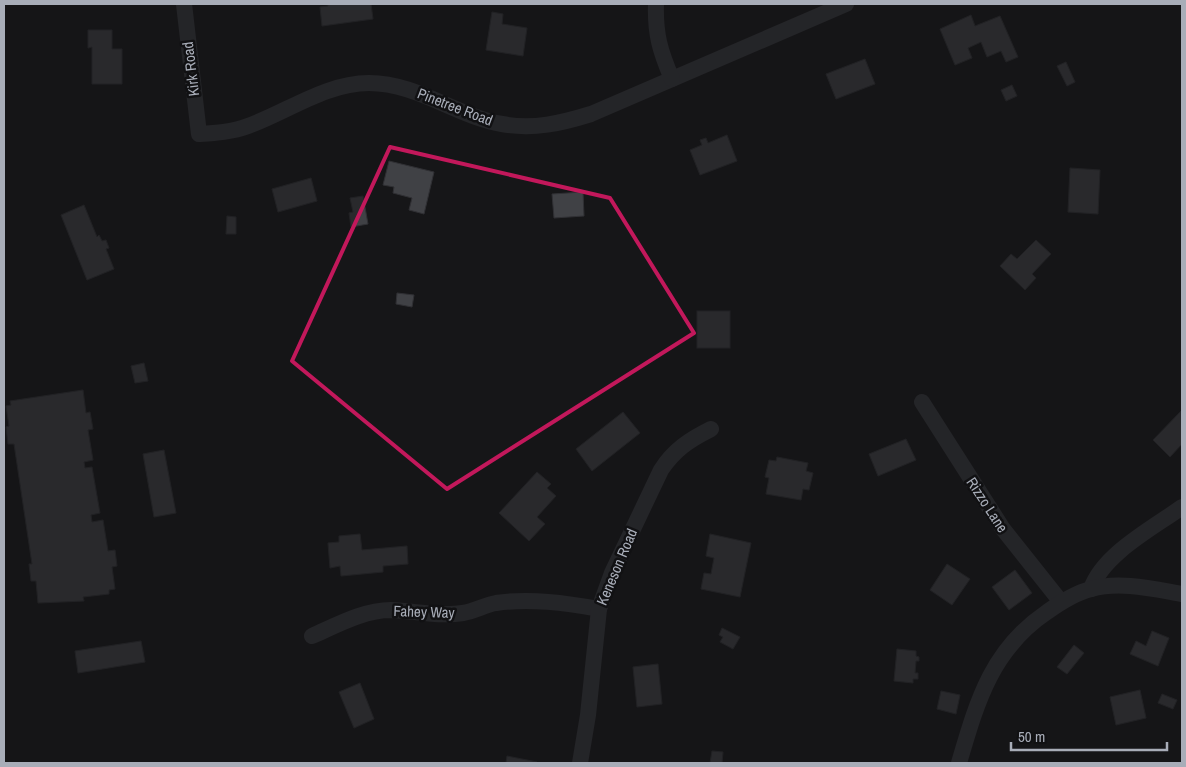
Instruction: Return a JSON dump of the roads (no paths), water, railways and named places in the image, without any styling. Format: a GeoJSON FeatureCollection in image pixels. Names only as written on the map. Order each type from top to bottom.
{"type":"FeatureCollection","features":[{"type":"Feature","properties":{"kind":"street","name":"Kirk Road"},"geometry":{"type":"LineString","coordinates":[[184,4],[199,134]]}},
{"type":"Feature","properties":{"kind":"street"},"geometry":{"type":"LineString","coordinates":[[656,4],[658,45],[672,78]]}},
{"type":"Feature","properties":{"kind":"street","name":"Pinetree Road"},"geometry":{"type":"LineString","coordinates":[[199,134],[232,131],[327,92],[366,83],[388,84],[406,89],[501,124],[523,126],[546,125],[592,114],[846,4]]}},
{"type":"Feature","properties":{"kind":"street","name":"Rizzo Lane"},"geometry":{"type":"LineString","coordinates":[[922,402],[1002,529],[1061,602]]}},
{"type":"Feature","properties":{"kind":"street","name":"Keneson Road"},"geometry":{"type":"LineString","coordinates":[[580,763],[588,715],[598,609],[612,573],[661,470],[671,456],[683,445],[711,429]]}},
{"type":"Feature","properties":{"kind":"street"},"geometry":{"type":"LineString","coordinates":[[1091,589],[1095,577],[1109,560],[1182,508]]}},
{"type":"Feature","properties":{"kind":"street"},"geometry":{"type":"LineString","coordinates":[[958,763],[977,703],[995,665],[1023,629],[1061,602],[1091,589],[1126,586],[1182,594]]}},
{"type":"Feature","properties":{"kind":"street","name":"Fahey Way"},"geometry":{"type":"LineString","coordinates":[[312,636],[365,614],[390,610],[455,614],[508,602],[548,602],[598,609]]}}]}
